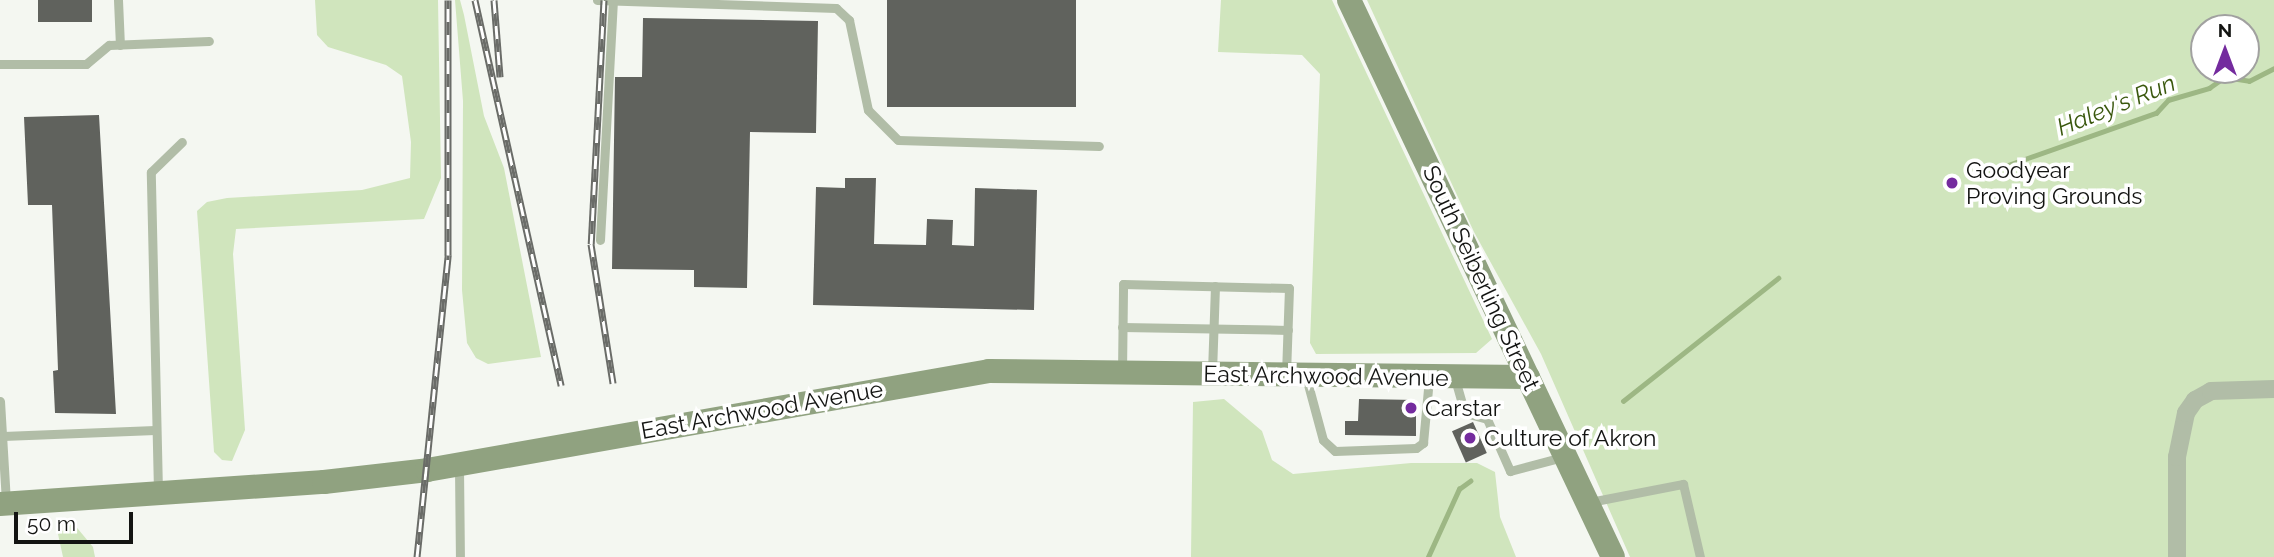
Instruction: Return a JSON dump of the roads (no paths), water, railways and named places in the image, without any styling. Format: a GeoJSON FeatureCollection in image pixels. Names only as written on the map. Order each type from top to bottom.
{"type":"FeatureCollection","features":[{"type":"Feature","properties":{"kind":"main road","name":"South Seiberling Street"},"geometry":{"type":"LineString","coordinates":[[1349,0],[1613,557]]}},
{"type":"Feature","properties":{"kind":"main road","name":"East Archwood Avenue"},"geometry":{"type":"LineString","coordinates":[[3,503],[336,481],[459,465],[964,374],[1013,370],[1455,379],[1528,377]]}},
{"type":"Feature","properties":{"kind":"street"},"geometry":{"type":"LineString","coordinates":[[2177,557],[2177,457],[2183,420],[2195,400],[2211,391],[2274,389]]}},
{"type":"Feature","properties":{"kind":"lane"},"geometry":{"type":"LineString","coordinates":[[118,0],[120,45]]}},
{"type":"Feature","properties":{"kind":"lane"},"geometry":{"type":"LineString","coordinates":[[597,0],[612,3],[836,8],[849,20],[868,110],[898,140],[1100,146]]}},
{"type":"Feature","properties":{"kind":"lane"},"geometry":{"type":"LineString","coordinates":[[600,240],[612,3]]}},
{"type":"Feature","properties":{"kind":"lane"},"geometry":{"type":"LineString","coordinates":[[0,64],[86,64],[109,45],[209,41]]}},
{"type":"Feature","properties":{"kind":"lane"},"geometry":{"type":"LineString","coordinates":[[158,493],[151,172],[182,142]]}},
{"type":"Feature","properties":{"kind":"lane"},"geometry":{"type":"LineString","coordinates":[[1122,372],[1123,284],[1289,288],[1288,330],[1296,375],[1324,440],[1335,451],[1416,448],[1423,443],[1429,378]]}},
{"type":"Feature","properties":{"kind":"lane"},"geometry":{"type":"LineString","coordinates":[[1212,374],[1215,286]]}},
{"type":"Feature","properties":{"kind":"lane"},"geometry":{"type":"LineString","coordinates":[[1122,327],[1288,330]]}},
{"type":"Feature","properties":{"kind":"lane"},"geometry":{"type":"LineString","coordinates":[[1455,379],[1465,413],[1487,419],[1510,471],[1565,457]]}},
{"type":"Feature","properties":{"kind":"lane"},"geometry":{"type":"LineString","coordinates":[[0,401],[3,503]]}},
{"type":"Feature","properties":{"kind":"lane"},"geometry":{"type":"LineString","coordinates":[[3,436],[155,430]]}},
{"type":"Feature","properties":{"kind":"lane"},"geometry":{"type":"LineString","coordinates":[[459,465],[460,557]]}},
{"type":"Feature","properties":{"kind":"lane"},"geometry":{"type":"LineString","coordinates":[[1587,502],[1683,484],[1700,557]]}},
{"type":"Feature","properties":{"kind":"waterway","name":"Haley's Run"},"geometry":{"type":"LineString","coordinates":[[2008,165],[2156,113],[2168,100],[2209,88],[2225,77],[2249,81],[2274,68]]}},
{"type":"Feature","properties":{"kind":"waterway","name":"Haley's Run"},"geometry":{"type":"LineString","coordinates":[[1623,401],[1778,278]]}},
{"type":"Feature","properties":{"kind":"waterway","name":"Haley's Run"},"geometry":{"type":"LineString","coordinates":[[1428,557],[1459,489],[1470,481]]}},
{"type":"Feature","properties":{"kind":"railway"},"geometry":{"type":"LineString","coordinates":[[417,557],[448,255],[448,0]]}},
{"type":"Feature","properties":{"kind":"railway"},"geometry":{"type":"LineString","coordinates":[[475,0],[561,386]]}},
{"type":"Feature","properties":{"kind":"railway"},"geometry":{"type":"LineString","coordinates":[[494,0],[500,77]]}},
{"type":"Feature","properties":{"kind":"railway"},"geometry":{"type":"LineString","coordinates":[[604,0],[591,244],[613,383]]}},
{"type":"Feature","properties":{"kind":"place","name":"Goodyear Proving Grounds"},"geometry":{"type":"Point","coordinates":[1952,183]}},
{"type":"Feature","properties":{"kind":"place","name":"Carstar"},"geometry":{"type":"Point","coordinates":[1411,408]}},
{"type":"Feature","properties":{"kind":"place","name":"Culture of Akron"},"geometry":{"type":"Point","coordinates":[1470,438]}}]}
